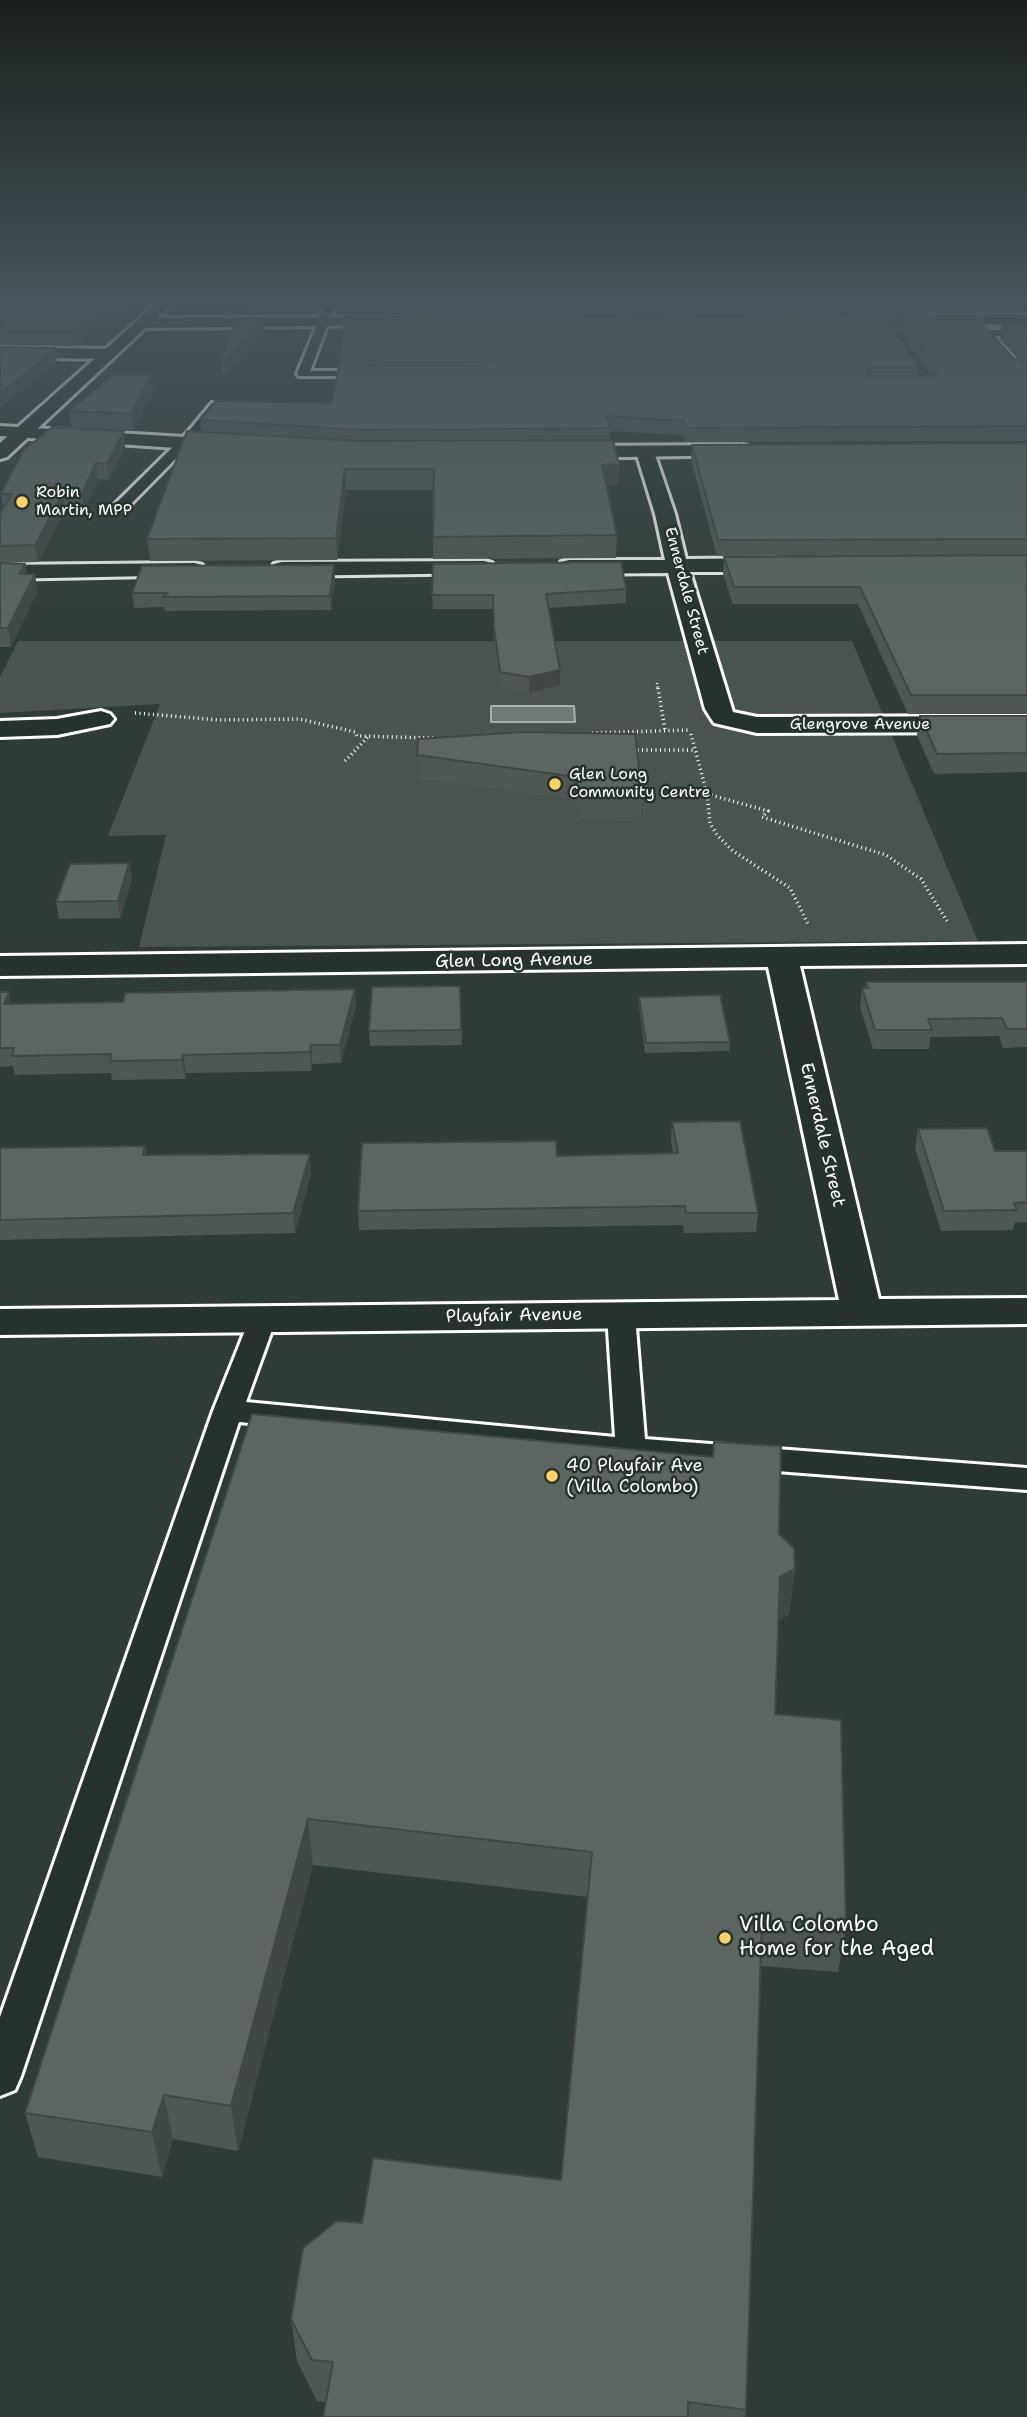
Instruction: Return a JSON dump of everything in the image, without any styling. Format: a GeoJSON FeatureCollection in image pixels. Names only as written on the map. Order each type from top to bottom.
{"type":"FeatureCollection","features":[{"type":"Feature","properties":{"kind":"street"},"geometry":{"type":"LineString","coordinates":[[0,453],[38,418]]}},
{"type":"Feature","properties":{"kind":"street"},"geometry":{"type":"LineString","coordinates":[[0,431],[253,447]]}},
{"type":"Feature","properties":{"kind":"street"},"geometry":{"type":"LineString","coordinates":[[544,452],[768,451]]}},
{"type":"Feature","properties":{"kind":"street","name":"Ennerdale Street"},"geometry":{"type":"LineString","coordinates":[[645,452],[666,514],[677,566],[718,709],[723,718],[736,721]]}},
{"type":"Feature","properties":{"kind":"street"},"geometry":{"type":"LineString","coordinates":[[551,567],[796,565]]}},
{"type":"Feature","properties":{"kind":"street"},"geometry":{"type":"LineString","coordinates":[[259,570],[510,568]]}},
{"type":"Feature","properties":{"kind":"street"},"geometry":{"type":"LineString","coordinates":[[0,572],[217,570]]}},
{"type":"Feature","properties":{"kind":"street"},"geometry":{"type":"LineString","coordinates":[[0,729],[57,727],[102,719]]}},
{"type":"Feature","properties":{"kind":"street","name":"Glengrove Avenue"},"geometry":{"type":"LineString","coordinates":[[736,721],[769,726],[1027,724]]}},
{"type":"Feature","properties":{"kind":"street","name":"Glen Long Avenue"},"geometry":{"type":"LineString","coordinates":[[0,966],[1027,954]]}},
{"type":"Feature","properties":{"kind":"street","name":"Ennerdale Street"},"geometry":{"type":"LineString","coordinates":[[782,958],[862,1313]]}},
{"type":"Feature","properties":{"kind":"street","name":"Playfair Avenue"},"geometry":{"type":"LineString","coordinates":[[0,1322],[1027,1311]]}},
{"type":"Feature","properties":{"kind":"lane"},"geometry":{"type":"LineString","coordinates":[[120,508],[205,418]]}},
{"type":"Feature","properties":{"kind":"lane"},"geometry":{"type":"LineString","coordinates":[[621,1315],[631,1449]]}},
{"type":"Feature","properties":{"kind":"lane"},"geometry":{"type":"LineString","coordinates":[[0,2076],[262,1319]]}},
{"type":"Feature","properties":{"kind":"lane"},"geometry":{"type":"LineString","coordinates":[[228,1411],[631,1449],[1027,1479]]}},
{"type":"Feature","properties":{"kind":"path"},"geometry":{"type":"LineString","coordinates":[[657,682],[665,730]]}},
{"type":"Feature","properties":{"kind":"path"},"geometry":{"type":"LineString","coordinates":[[102,719],[132,713],[219,720],[299,719],[368,737],[445,738]]}},
{"type":"Feature","properties":{"kind":"path"},"geometry":{"type":"LineString","coordinates":[[736,721],[688,725],[707,794],[708,814],[717,835],[727,846],[794,893],[821,957]]}},
{"type":"Feature","properties":{"kind":"path"},"geometry":{"type":"LineString","coordinates":[[587,734],[689,730]]}},
{"type":"Feature","properties":{"kind":"path"},"geometry":{"type":"LineString","coordinates":[[345,761],[368,737]]}},
{"type":"Feature","properties":{"kind":"path"},"geometry":{"type":"LineString","coordinates":[[627,750],[695,750]]}},
{"type":"Feature","properties":{"kind":"path"},"geometry":{"type":"LineString","coordinates":[[707,794],[768,811],[762,817],[869,848],[905,866],[922,879],[967,955]]}},
{"type":"Feature","properties":{"kind":"shaded area"},"geometry":{"type":"Polygon","coordinates":[[[18,641],[852,641],[978,941],[139,947],[166,835],[108,836],[160,704],[0,713],[0,677],[18,641]]]}},
{"type":"Feature","properties":{"kind":"shaded area"},"geometry":{"type":"Polygon","coordinates":[[[491,706],[574,706],[575,722],[491,722],[491,706]]]}},
{"type":"Feature","properties":{"kind":"building"},"geometry":{"type":"Polygon","coordinates":[[[202,418],[607,418],[610,428],[362,430],[200,420],[202,418]]]}},
{"type":"Feature","properties":{"kind":"building"},"geometry":{"type":"Polygon","coordinates":[[[635,418],[1027,418],[1027,426],[686,428],[684,421],[635,418]]]}},
{"type":"Feature","properties":{"kind":"building"},"geometry":{"type":"Polygon","coordinates":[[[52,427],[124,431],[107,464],[96,463],[82,493],[63,493],[35,545],[0,546],[0,514],[12,494],[1,494],[23,451],[52,427]]]}},
{"type":"Feature","properties":{"kind":"building"},"geometry":{"type":"Polygon","coordinates":[[[187,431],[362,441],[613,440],[619,464],[602,465],[617,535],[433,537],[434,469],[345,469],[336,538],[147,539],[187,431]]]}},
{"type":"Feature","properties":{"kind":"building"},"geometry":{"type":"Polygon","coordinates":[[[1027,443],[1027,539],[718,540],[692,445],[1027,443]]]}},
{"type":"Feature","properties":{"kind":"building"},"geometry":{"type":"Polygon","coordinates":[[[1027,555],[1027,695],[911,695],[860,587],[734,587],[724,557],[1027,555]]]}},
{"type":"Feature","properties":{"kind":"building"},"geometry":{"type":"Polygon","coordinates":[[[621,562],[626,589],[546,594],[560,670],[529,677],[500,672],[493,595],[432,595],[433,564],[621,562]]]}},
{"type":"Feature","properties":{"kind":"building"},"geometry":{"type":"Polygon","coordinates":[[[0,563],[25,564],[19,574],[35,574],[8,628],[0,628],[0,563]]]}},
{"type":"Feature","properties":{"kind":"building"},"geometry":{"type":"Polygon","coordinates":[[[334,565],[330,596],[163,597],[168,593],[132,593],[142,566],[334,565]]]}},
{"type":"Feature","properties":{"kind":"building"},"geometry":{"type":"Polygon","coordinates":[[[920,716],[1027,716],[1027,753],[937,754],[920,716]]]}},
{"type":"Feature","properties":{"kind":"building"},"geometry":{"type":"Polygon","coordinates":[[[523,732],[635,734],[642,794],[579,795],[576,777],[417,755],[418,739],[523,732]]]}},
{"type":"Feature","properties":{"kind":"building"},"geometry":{"type":"Polygon","coordinates":[[[129,863],[118,901],[56,902],[70,864],[129,863]]]}},
{"type":"Feature","properties":{"kind":"building"},"geometry":{"type":"Polygon","coordinates":[[[866,982],[1027,982],[1027,1029],[1007,1029],[1002,1018],[928,1019],[932,1030],[875,1030],[862,988],[868,988],[866,982]]]}},
{"type":"Feature","properties":{"kind":"building"},"geometry":{"type":"Polygon","coordinates":[[[460,986],[461,1030],[369,1031],[372,987],[460,986]]]}},
{"type":"Feature","properties":{"kind":"building"},"geometry":{"type":"Polygon","coordinates":[[[355,989],[340,1045],[311,1045],[310,1052],[183,1055],[182,1060],[110,1061],[111,1054],[12,1056],[14,1048],[0,1048],[0,992],[9,992],[4,1004],[123,1002],[125,993],[355,989]]]}},
{"type":"Feature","properties":{"kind":"building"},"geometry":{"type":"Polygon","coordinates":[[[720,995],[730,1042],[646,1043],[639,997],[720,995]]]}},
{"type":"Feature","properties":{"kind":"building"},"geometry":{"type":"Polygon","coordinates":[[[740,1121],[758,1213],[686,1213],[685,1206],[358,1211],[362,1143],[556,1141],[557,1156],[678,1153],[672,1122],[740,1121]]]}},
{"type":"Feature","properties":{"kind":"building"},"geometry":{"type":"Polygon","coordinates":[[[987,1128],[995,1151],[1027,1151],[1027,1202],[1014,1203],[1017,1210],[944,1211],[918,1129],[987,1128]]]}},
{"type":"Feature","properties":{"kind":"building"},"geometry":{"type":"Polygon","coordinates":[[[145,1146],[143,1155],[310,1154],[293,1213],[0,1220],[0,1148],[145,1146]]]}},
{"type":"Feature","properties":{"kind":"building","name":"Villa Colombo Home for the Aged"},"geometry":{"type":"Polygon","coordinates":[[[252,1414],[713,1457],[714,1442],[781,1446],[779,1534],[794,1548],[795,1569],[780,1577],[775,1714],[841,1720],[846,1927],[762,1920],[746,2410],[688,2402],[688,2417],[323,2417],[333,2362],[312,2360],[291,2319],[303,2248],[337,2221],[362,2223],[373,2158],[561,2180],[592,1852],[308,1819],[231,2106],[164,2095],[152,2132],[25,2113],[252,1414]]]}},
{"type":"Feature","properties":{"kind":"place","name":"Robin Martin, MPP"},"geometry":{"type":"Point","coordinates":[22,502]}},
{"type":"Feature","properties":{"kind":"place","name":"Glen Long Community Centre"},"geometry":{"type":"Point","coordinates":[555,784]}},
{"type":"Feature","properties":{"kind":"place","name":"40 Playfair Ave (Villa Colombo)"},"geometry":{"type":"Point","coordinates":[552,1476]}},
{"type":"Feature","properties":{"kind":"place","name":"Villa Colombo Home for the Aged"},"geometry":{"type":"Point","coordinates":[725,1938]}}]}
